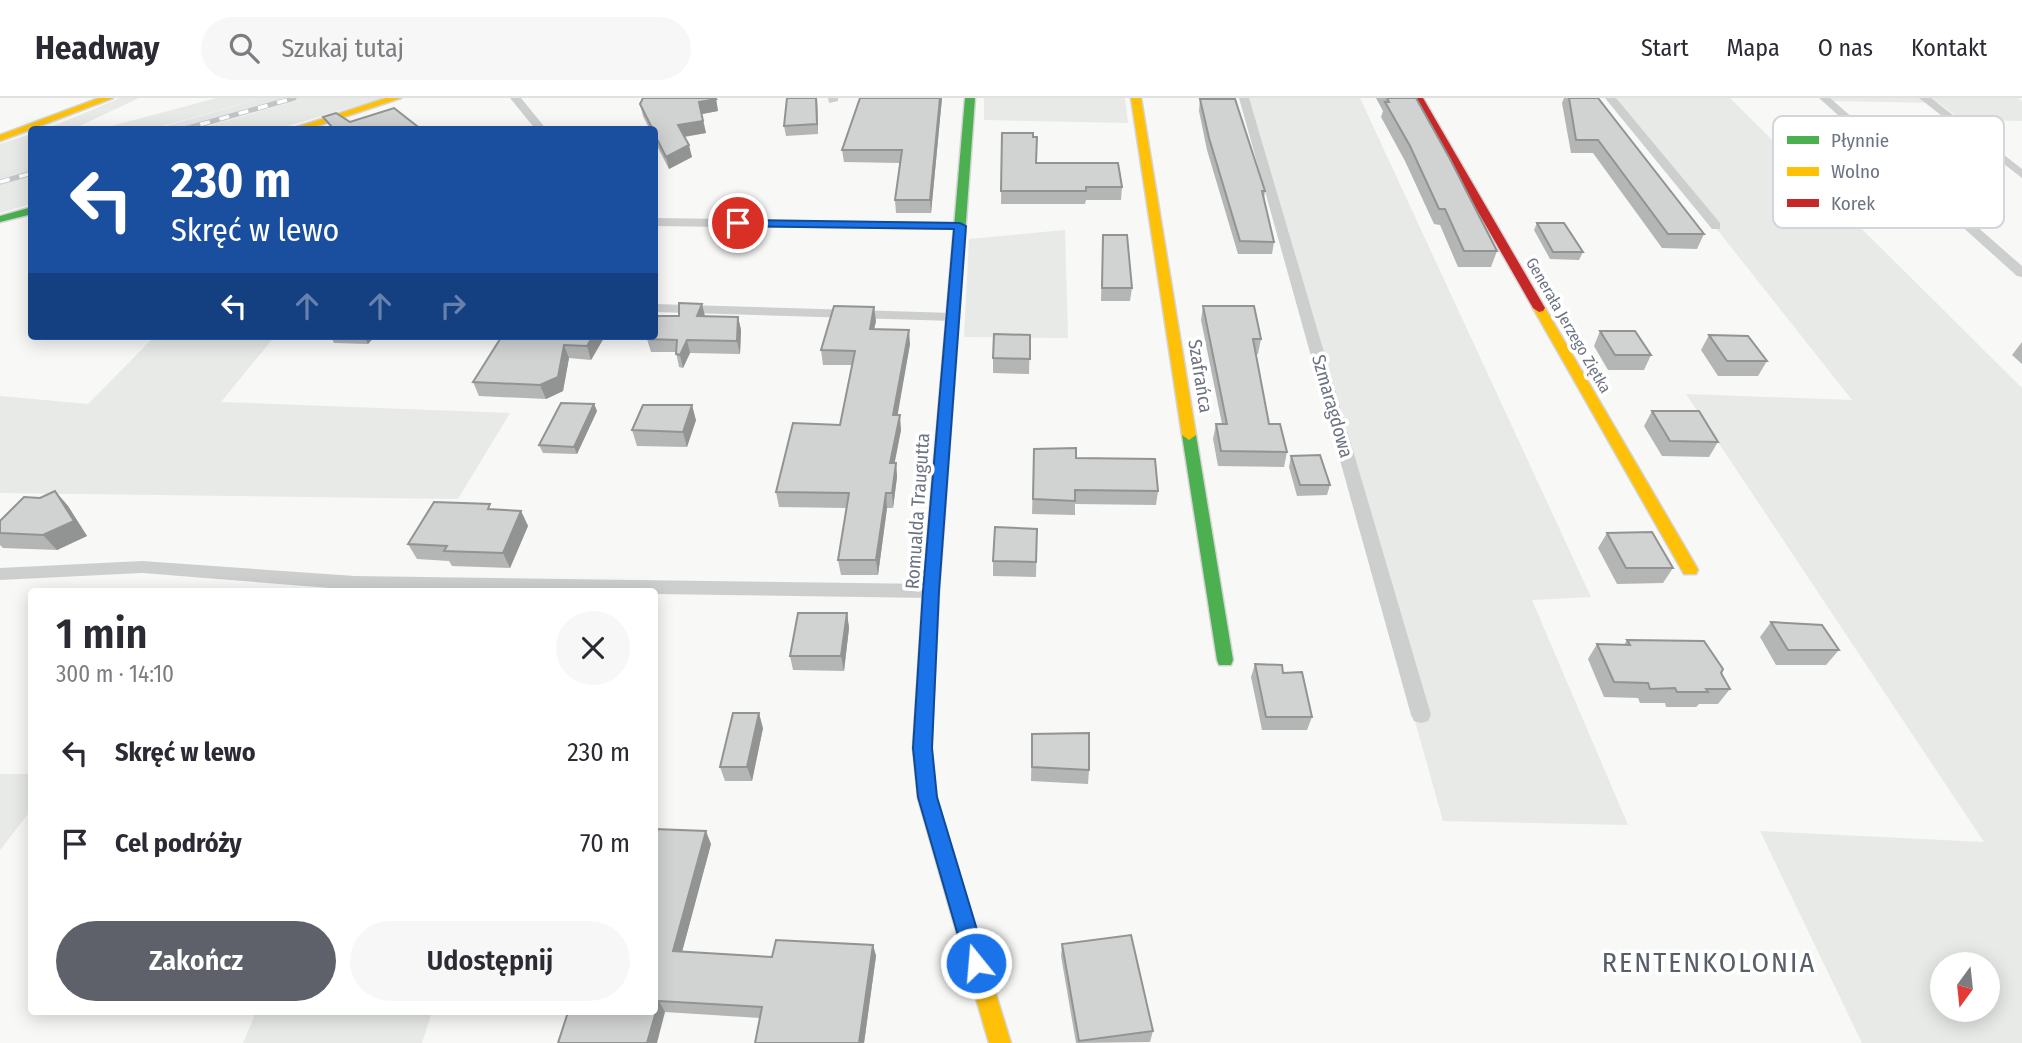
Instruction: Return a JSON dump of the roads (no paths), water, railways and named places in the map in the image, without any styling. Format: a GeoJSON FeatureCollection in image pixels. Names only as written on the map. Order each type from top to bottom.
{"type":"FeatureCollection","features":[{"type":"Feature","properties":{"kind":"street"},"geometry":{"type":"LineString","coordinates":[[32,126],[108,98]]}},
{"type":"Feature","properties":{"kind":"street"},"geometry":{"type":"LineString","coordinates":[[306,126],[396,98]]}},
{"type":"Feature","properties":{"kind":"street","name":"Romualda Traugutta"},"geometry":{"type":"LineString","coordinates":[[970,98],[931,591],[922,748],[927,797],[1000,1043]]}},
{"type":"Feature","properties":{"kind":"street","name":"Szafrańca"},"geometry":{"type":"LineString","coordinates":[[1136,98],[1225,660]]}},
{"type":"Feature","properties":{"kind":"street","name":"Generała Jerzego Ziętka"},"geometry":{"type":"LineString","coordinates":[[1418,98],[1689,570]]}},
{"type":"Feature","properties":{"kind":"street"},"geometry":{"type":"LineString","coordinates":[[0,138],[28,128]]}},
{"type":"Feature","properties":{"kind":"street"},"geometry":{"type":"LineString","coordinates":[[0,219],[28,211]]}},
{"type":"Feature","properties":{"kind":"lane"},"geometry":{"type":"LineString","coordinates":[[515,98],[539,126]]}},
{"type":"Feature","properties":{"kind":"lane","name":"Szmaragdowa"},"geometry":{"type":"LineString","coordinates":[[1244,98],[1421,715]]}},
{"type":"Feature","properties":{"kind":"lane"},"geometry":{"type":"LineString","coordinates":[[1610,98],[1716,226]]}},
{"type":"Feature","properties":{"kind":"lane"},"geometry":{"type":"LineString","coordinates":[[1824,98],[1844,116]]}},
{"type":"Feature","properties":{"kind":"lane"},"geometry":{"type":"LineString","coordinates":[[1924,98],[1947,116]]}},
{"type":"Feature","properties":{"kind":"lane"},"geometry":{"type":"LineString","coordinates":[[2004,161],[2022,175]]}},
{"type":"Feature","properties":{"kind":"lane"},"geometry":{"type":"LineString","coordinates":[[658,222],[960,226]]}},
{"type":"Feature","properties":{"kind":"lane"},"geometry":{"type":"LineString","coordinates":[[1971,228],[2022,273]]}},
{"type":"Feature","properties":{"kind":"lane"},"geometry":{"type":"LineString","coordinates":[[658,308],[954,317]]}},
{"type":"Feature","properties":{"kind":"lane"},"geometry":{"type":"LineString","coordinates":[[0,574],[142,567],[355,583],[931,591]]}},
{"type":"Feature","properties":{"kind":"railway"},"geometry":{"type":"LineString","coordinates":[[195,126],[294,98]]}},
{"type":"Feature","properties":{"kind":"railway"},"geometry":{"type":"LineString","coordinates":[[0,182],[28,174]]}},
{"type":"Feature","properties":{"kind":"district","name":"RENTENKOLONIA"},"geometry":{"type":"Point","coordinates":[1709,962]}}]}
